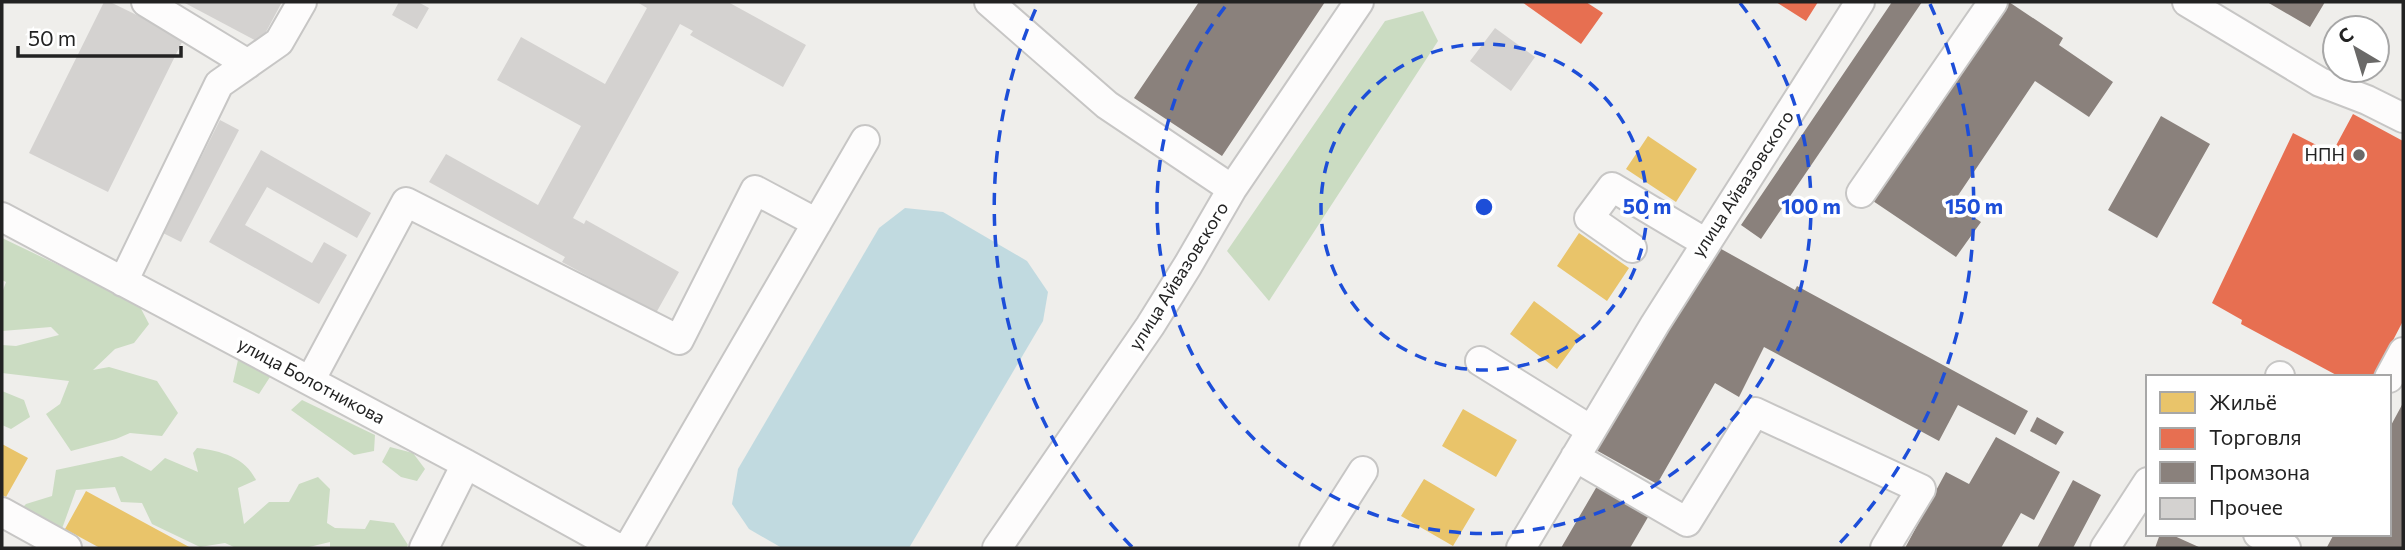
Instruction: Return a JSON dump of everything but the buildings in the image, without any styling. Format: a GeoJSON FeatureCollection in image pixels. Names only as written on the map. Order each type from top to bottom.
{"type":"FeatureCollection","features":[{"type":"Feature","properties":{"kind":"street"},"geometry":{"type":"LineString","coordinates":[[146,2],[248,64]]}},
{"type":"Feature","properties":{"kind":"street"},"geometry":{"type":"LineString","coordinates":[[123,282],[219,84],[279,43],[302,2]]}},
{"type":"Feature","properties":{"kind":"street"},"geometry":{"type":"LineString","coordinates":[[989,2],[1107,105],[1232,189]]}},
{"type":"Feature","properties":{"kind":"street","name":"улица Айвазовского"},"geometry":{"type":"LineString","coordinates":[[996,548],[1150,326],[1232,189],[1359,2]]}},
{"type":"Feature","properties":{"kind":"street","name":"улица Айвазовского"},"geometry":{"type":"LineString","coordinates":[[1521,548],[1706,243],[1860,2]]}},
{"type":"Feature","properties":{"kind":"street"},"geometry":{"type":"LineString","coordinates":[[1861,193],[1993,2]]}},
{"type":"Feature","properties":{"kind":"street"},"geometry":{"type":"LineString","coordinates":[[2187,2],[2320,82],[2367,100],[2403,118]]}},
{"type":"Feature","properties":{"kind":"street"},"geometry":{"type":"LineString","coordinates":[[628,548],[865,140]]}},
{"type":"Feature","properties":{"kind":"street"},"geometry":{"type":"LineString","coordinates":[[1632,248],[1589,218],[1612,187],[1706,243]]}},
{"type":"Feature","properties":{"kind":"street"},"geometry":{"type":"LineString","coordinates":[[310,381],[406,202],[679,340],[755,190],[817,223]]}},
{"type":"Feature","properties":{"kind":"street","name":"улица Болотникова"},"geometry":{"type":"LineString","coordinates":[[2,217],[618,548]]}},
{"type":"Feature","properties":{"kind":"street"},"geometry":{"type":"LineString","coordinates":[[2391,375],[2403,352]]}},
{"type":"Feature","properties":{"kind":"street"},"geometry":{"type":"LineString","coordinates":[[1480,361],[1591,430]]}},
{"type":"Feature","properties":{"kind":"street"},"geometry":{"type":"LineString","coordinates":[[1575,457],[1687,522],[1755,412],[1921,489],[1885,548]]}},
{"type":"Feature","properties":{"kind":"street"},"geometry":{"type":"LineString","coordinates":[[424,548],[466,464]]}},
{"type":"Feature","properties":{"kind":"street"},"geometry":{"type":"LineString","coordinates":[[1314,548],[1363,471]]}},
{"type":"Feature","properties":{"kind":"street"},"geometry":{"type":"LineString","coordinates":[[2105,548],[2146,485]]}},
{"type":"Feature","properties":{"kind":"street"},"geometry":{"type":"LineString","coordinates":[[2,512],[67,548]]}},
{"type":"Feature","properties":{"kind":"street"},"geometry":{"type":"LineString","coordinates":[[2262,536],[2286,548]]}},
{"type":"Feature","properties":{"kind":"green space"},"geometry":{"type":"Polygon","coordinates":[[[1423,11],[1438,41],[1269,301],[1227,251],[1385,21],[1423,11]]]}},
{"type":"Feature","properties":{"kind":"green space"},"geometry":{"type":"Polygon","coordinates":[[[2,238],[138,303],[149,324],[134,343],[115,349],[93,370],[109,367],[157,381],[178,413],[162,436],[130,433],[71,451],[46,414],[60,404],[69,381],[2,373],[2,345],[16,346],[59,335],[51,327],[2,331],[2,293],[6,282],[2,280],[2,238]]]}},
{"type":"Feature","properties":{"kind":"green space"},"geometry":{"type":"Polygon","coordinates":[[[238,360],[270,377],[259,394],[233,382],[238,360]]]}},
{"type":"Feature","properties":{"kind":"green space"},"geometry":{"type":"Polygon","coordinates":[[[2,391],[24,400],[30,417],[11,429],[2,425],[2,391]]]}},
{"type":"Feature","properties":{"kind":"green space"},"geometry":{"type":"Polygon","coordinates":[[[302,400],[375,435],[374,451],[354,455],[291,410],[302,400]]]}},
{"type":"Feature","properties":{"kind":"green space"},"geometry":{"type":"Polygon","coordinates":[[[390,447],[413,453],[425,469],[417,481],[401,477],[382,462],[390,447]]]}},
{"type":"Feature","properties":{"kind":"green space"},"geometry":{"type":"Polygon","coordinates":[[[197,448],[215,451],[239,461],[256,480],[238,488],[244,524],[269,502],[289,502],[299,484],[318,477],[330,489],[327,523],[335,528],[365,529],[370,520],[394,523],[408,545],[406,548],[330,548],[330,542],[305,548],[236,548],[225,543],[200,547],[152,524],[142,503],[121,502],[115,487],[76,490],[55,548],[18,512],[26,504],[52,496],[56,470],[122,456],[151,471],[165,458],[198,472],[193,453],[197,448]]]}},
{"type":"Feature","properties":{"kind":"water"},"geometry":{"type":"Polygon","coordinates":[[[905,208],[943,212],[1027,261],[1048,292],[1043,321],[909,548],[782,548],[749,529],[732,504],[738,469],[879,228],[905,208]]]}},
{"type":"Feature","properties":{"kind":"place","name":"НПН"},"geometry":{"type":"Point","coordinates":[2359,155]}}]}
